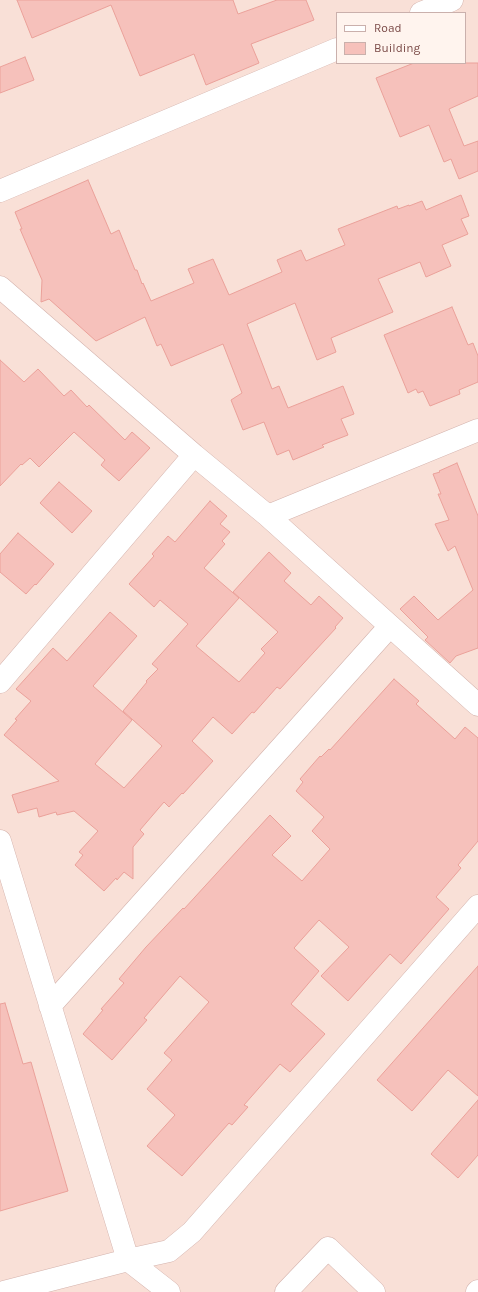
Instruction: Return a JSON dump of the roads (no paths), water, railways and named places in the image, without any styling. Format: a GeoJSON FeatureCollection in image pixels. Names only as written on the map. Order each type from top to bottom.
{"type":"FeatureCollection","features":[{"type":"Feature","properties":{"kind":"street"},"geometry":{"type":"LineString","coordinates":[[423,12],[452,0]]}},
{"type":"Feature","properties":{"kind":"street"},"geometry":{"type":"LineString","coordinates":[[0,191],[336,49]]}},
{"type":"Feature","properties":{"kind":"street"},"geometry":{"type":"LineString","coordinates":[[0,287],[194,455],[268,516],[478,705]]}},
{"type":"Feature","properties":{"kind":"street"},"geometry":{"type":"LineString","coordinates":[[268,516],[478,430]]}},
{"type":"Feature","properties":{"kind":"street"},"geometry":{"type":"LineString","coordinates":[[0,682],[194,455]]}},
{"type":"Feature","properties":{"kind":"street"},"geometry":{"type":"LineString","coordinates":[[50,1006],[390,626]]}},
{"type":"Feature","properties":{"kind":"street"},"geometry":{"type":"LineString","coordinates":[[0,841],[128,1260],[169,1292]]}},
{"type":"Feature","properties":{"kind":"street"},"geometry":{"type":"LineString","coordinates":[[4,1292],[128,1260],[170,1251],[192,1232],[478,906]]}},
{"type":"Feature","properties":{"kind":"street"},"geometry":{"type":"LineString","coordinates":[[286,1292],[328,1248],[374,1292]]}}]}
